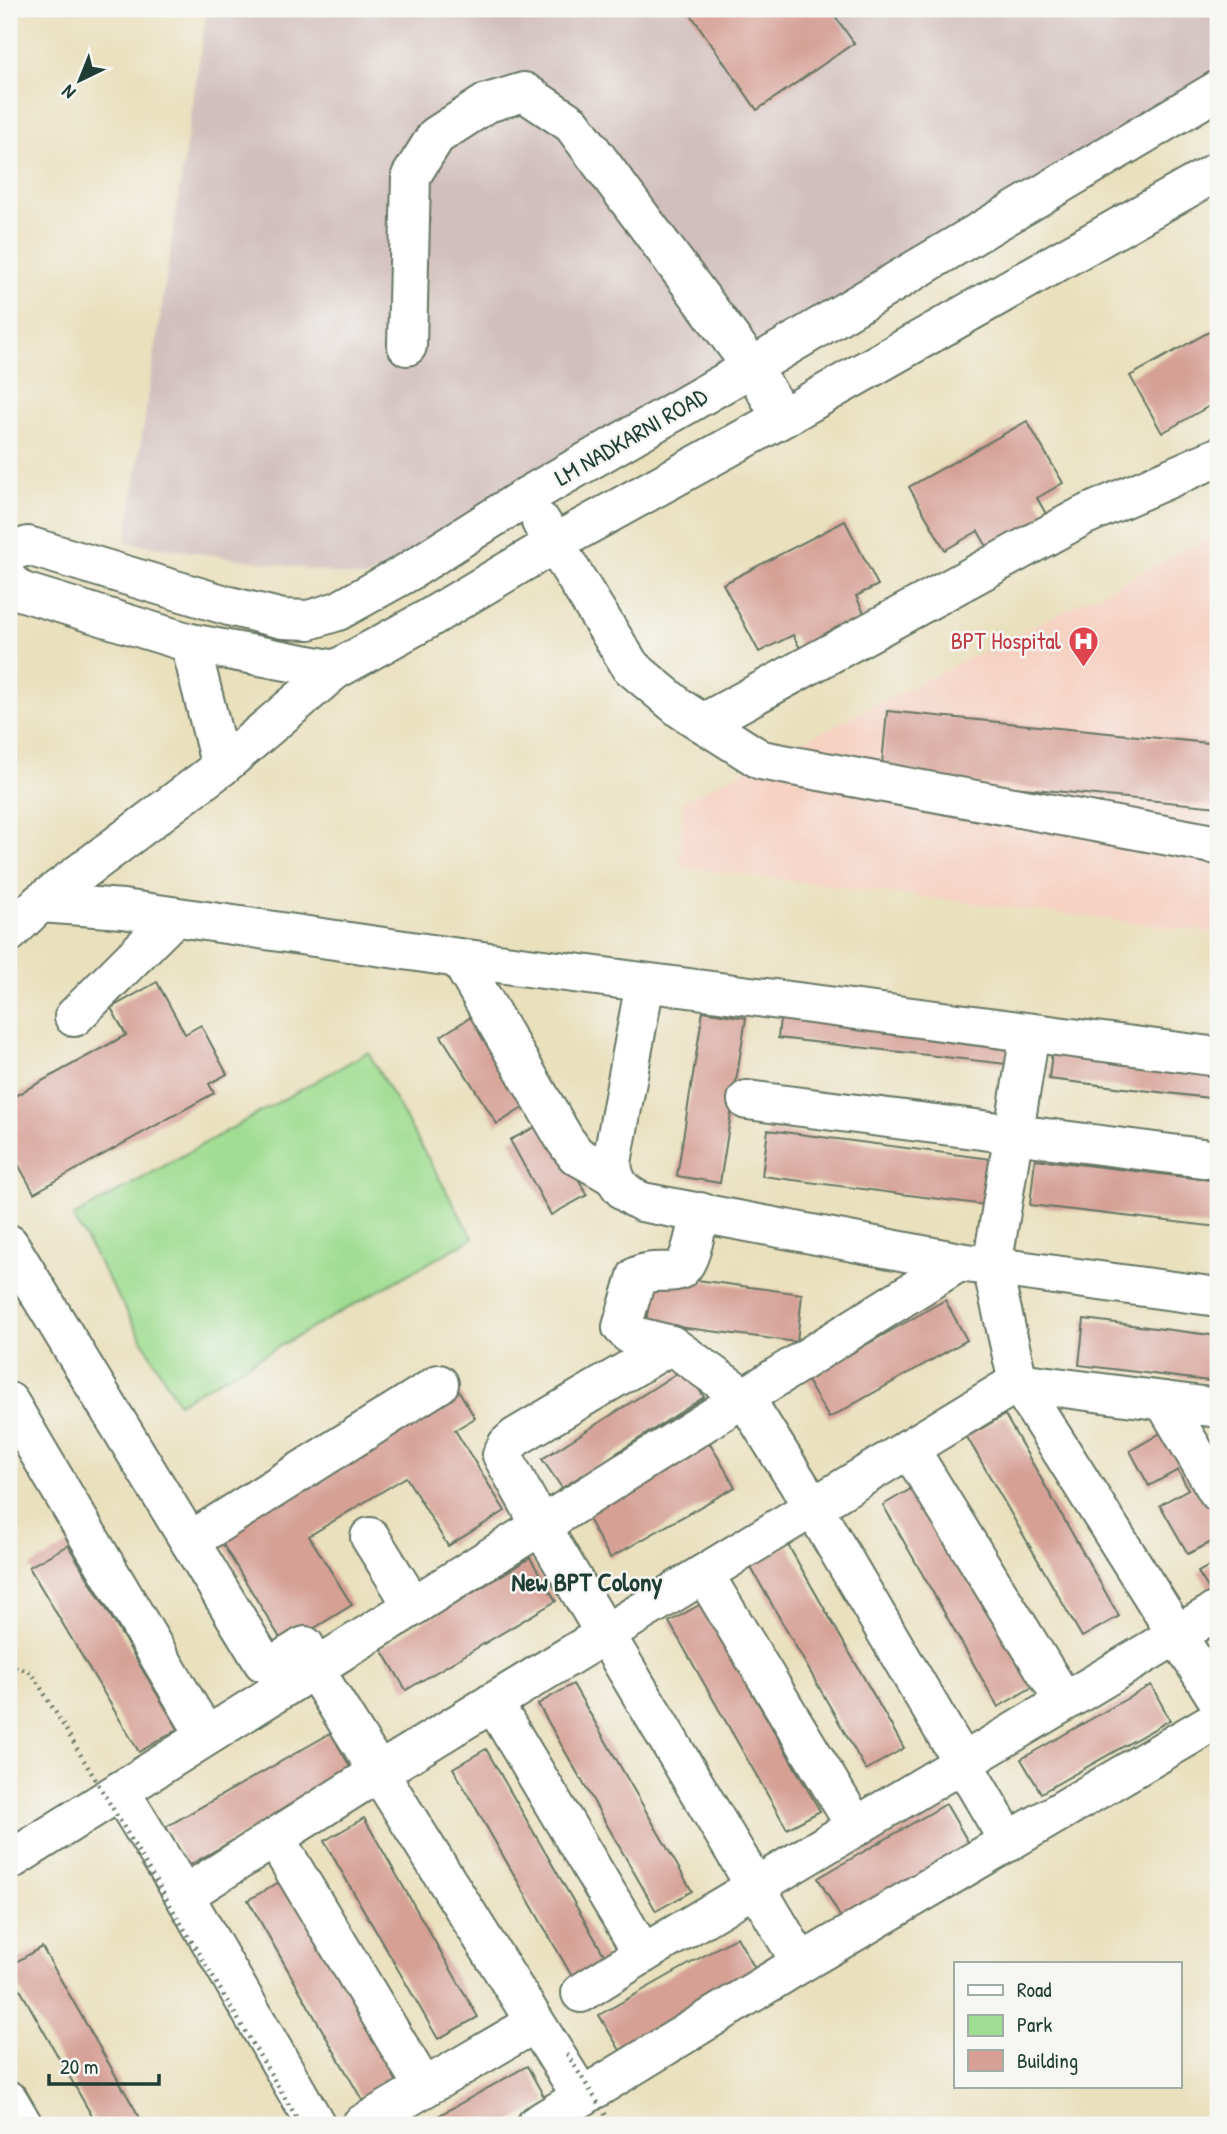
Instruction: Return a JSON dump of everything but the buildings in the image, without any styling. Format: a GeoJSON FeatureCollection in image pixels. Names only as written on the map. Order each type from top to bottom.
{"type":"FeatureCollection","features":[{"type":"Feature","properties":{"kind":"street","name":"LM NADKARNI ROAD"},"geometry":{"type":"LineString","coordinates":[[9,552],[29,547],[229,606],[283,619],[309,620],[338,611],[408,572],[524,498],[752,368],[1218,90]]}},
{"type":"Feature","properties":{"kind":"street"},"geometry":{"type":"LineString","coordinates":[[407,346],[411,176],[436,136],[487,103],[524,92],[572,124],[752,368],[782,418]]}},
{"type":"Feature","properties":{"kind":"street"},"geometry":{"type":"LineString","coordinates":[[9,933],[40,903],[221,767],[335,670],[426,620],[555,543],[1218,171]]}},
{"type":"Feature","properties":{"kind":"street"},"geometry":{"type":"LineString","coordinates":[[703,723],[1083,516],[1218,457]]}},
{"type":"Feature","properties":{"kind":"street"},"geometry":{"type":"LineString","coordinates":[[524,498],[555,543],[631,667],[681,709],[761,760],[1218,845]]}},
{"type":"Feature","properties":{"kind":"street"},"geometry":{"type":"LineString","coordinates":[[9,581],[20,591],[190,643],[335,670]]}},
{"type":"Feature","properties":{"kind":"street"},"geometry":{"type":"LineString","coordinates":[[309,620],[335,670]]}},
{"type":"Feature","properties":{"kind":"street"},"geometry":{"type":"LineString","coordinates":[[190,643],[221,767]]}},
{"type":"Feature","properties":{"kind":"street"},"geometry":{"type":"LineString","coordinates":[[40,903],[123,909],[459,958],[1218,1057]]}},
{"type":"Feature","properties":{"kind":"street"},"geometry":{"type":"LineString","coordinates":[[74,1017],[174,917]]}},
{"type":"Feature","properties":{"kind":"street"},"geometry":{"type":"LineString","coordinates":[[459,958],[576,1155],[613,1176],[622,1190],[642,1202],[976,1265],[1218,1297]]}},
{"type":"Feature","properties":{"kind":"street"},"geometry":{"type":"LineString","coordinates":[[613,1176],[612,1162],[645,983]]}},
{"type":"Feature","properties":{"kind":"street"},"geometry":{"type":"LineString","coordinates":[[1030,1033],[1014,1134],[976,1265],[1018,1382],[1218,1700]]}},
{"type":"Feature","properties":{"kind":"street"},"geometry":{"type":"LineString","coordinates":[[747,1100],[1218,1160]]}},
{"type":"Feature","properties":{"kind":"street"},"geometry":{"type":"LineString","coordinates":[[700,1212],[686,1264],[679,1271],[644,1273],[637,1276],[622,1327],[630,1335],[671,1345],[744,1397],[813,1507],[1009,1842]]}},
{"type":"Feature","properties":{"kind":"street"},"geometry":{"type":"LineString","coordinates":[[9,1244],[263,1662],[273,1665],[311,1649],[541,1526],[744,1397],[976,1265]]}},
{"type":"Feature","properties":{"kind":"street"},"geometry":{"type":"LineString","coordinates":[[671,1345],[516,1437],[507,1445],[502,1455],[541,1526],[801,1963]]}},
{"type":"Feature","properties":{"kind":"street"},"geometry":{"type":"LineString","coordinates":[[184,1895],[492,1702],[1018,1382],[1218,1408]]}},
{"type":"Feature","properties":{"kind":"street"},"geometry":{"type":"LineString","coordinates":[[190,1541],[439,1384]]}},
{"type":"Feature","properties":{"kind":"street"},"geometry":{"type":"LineString","coordinates":[[1164,1401],[1218,1492]]}},
{"type":"Feature","properties":{"kind":"street"},"geometry":{"type":"LineString","coordinates":[[9,1402],[206,1736]]}},
{"type":"Feature","properties":{"kind":"street"},"geometry":{"type":"LineString","coordinates":[[909,1448],[1064,1701]]}},
{"type":"Feature","properties":{"kind":"street"},"geometry":{"type":"LineString","coordinates":[[370,1537],[407,1597]]}},
{"type":"Feature","properties":{"kind":"street"},"geometry":{"type":"LineString","coordinates":[[704,1574],[856,1827]]}},
{"type":"Feature","properties":{"kind":"street"},"geometry":{"type":"LineString","coordinates":[[581,1993],[1218,1610]]}},
{"type":"Feature","properties":{"kind":"street"},"geometry":{"type":"LineString","coordinates":[[9,1861],[206,1736],[311,1649]]}},
{"type":"Feature","properties":{"kind":"street"},"geometry":{"type":"LineString","coordinates":[[311,1649],[379,1772],[582,2097]]}},
{"type":"Feature","properties":{"kind":"street"},"geometry":{"type":"LineString","coordinates":[[492,1702],[643,1954]]}},
{"type":"Feature","properties":{"kind":"street"},"geometry":{"type":"LineString","coordinates":[[536,2125],[801,1963],[1218,1719]]}},
{"type":"Feature","properties":{"kind":"street"},"geometry":{"type":"LineString","coordinates":[[114,1794],[184,1895],[316,2125]]}},
{"type":"Feature","properties":{"kind":"street"},"geometry":{"type":"LineString","coordinates":[[275,1838],[424,2088]]}},
{"type":"Feature","properties":{"kind":"street"},"geometry":{"type":"LineString","coordinates":[[361,2125],[535,2023]]}},
{"type":"Feature","properties":{"kind":"street"},"geometry":{"type":"LineString","coordinates":[[9,2101],[23,2125]]}},
{"type":"Feature","properties":{"kind":"path"},"geometry":{"type":"LineString","coordinates":[[9,1664],[32,1673],[114,1794],[301,2125]]}},
{"type":"Feature","properties":{"kind":"path"},"geometry":{"type":"LineString","coordinates":[[567,2054],[612,2125]]}},
{"type":"Feature","properties":{"kind":"shaded area"},"geometry":{"type":"Polygon","coordinates":[[[207,9],[1218,9],[1218,86],[367,578],[126,542],[207,9]]]}},
{"type":"Feature","properties":{"kind":"shaded area","name":"BPT Hospital"},"geometry":{"type":"Polygon","coordinates":[[[1218,534],[1218,933],[680,867],[683,801],[1218,534]]]}},
{"type":"Feature","properties":{"kind":"green space"},"geometry":{"type":"Polygon","coordinates":[[[368,1052],[473,1238],[178,1403],[73,1217],[368,1052]]]}},
{"type":"Feature","properties":{"kind":"place","name":"BPT Hospital"},"geometry":{"type":"Point","coordinates":[1084,668]}},
{"type":"Feature","properties":{"kind":"district","name":"New BPT Colony"},"geometry":{"type":"Point","coordinates":[587,1582]}}]}
